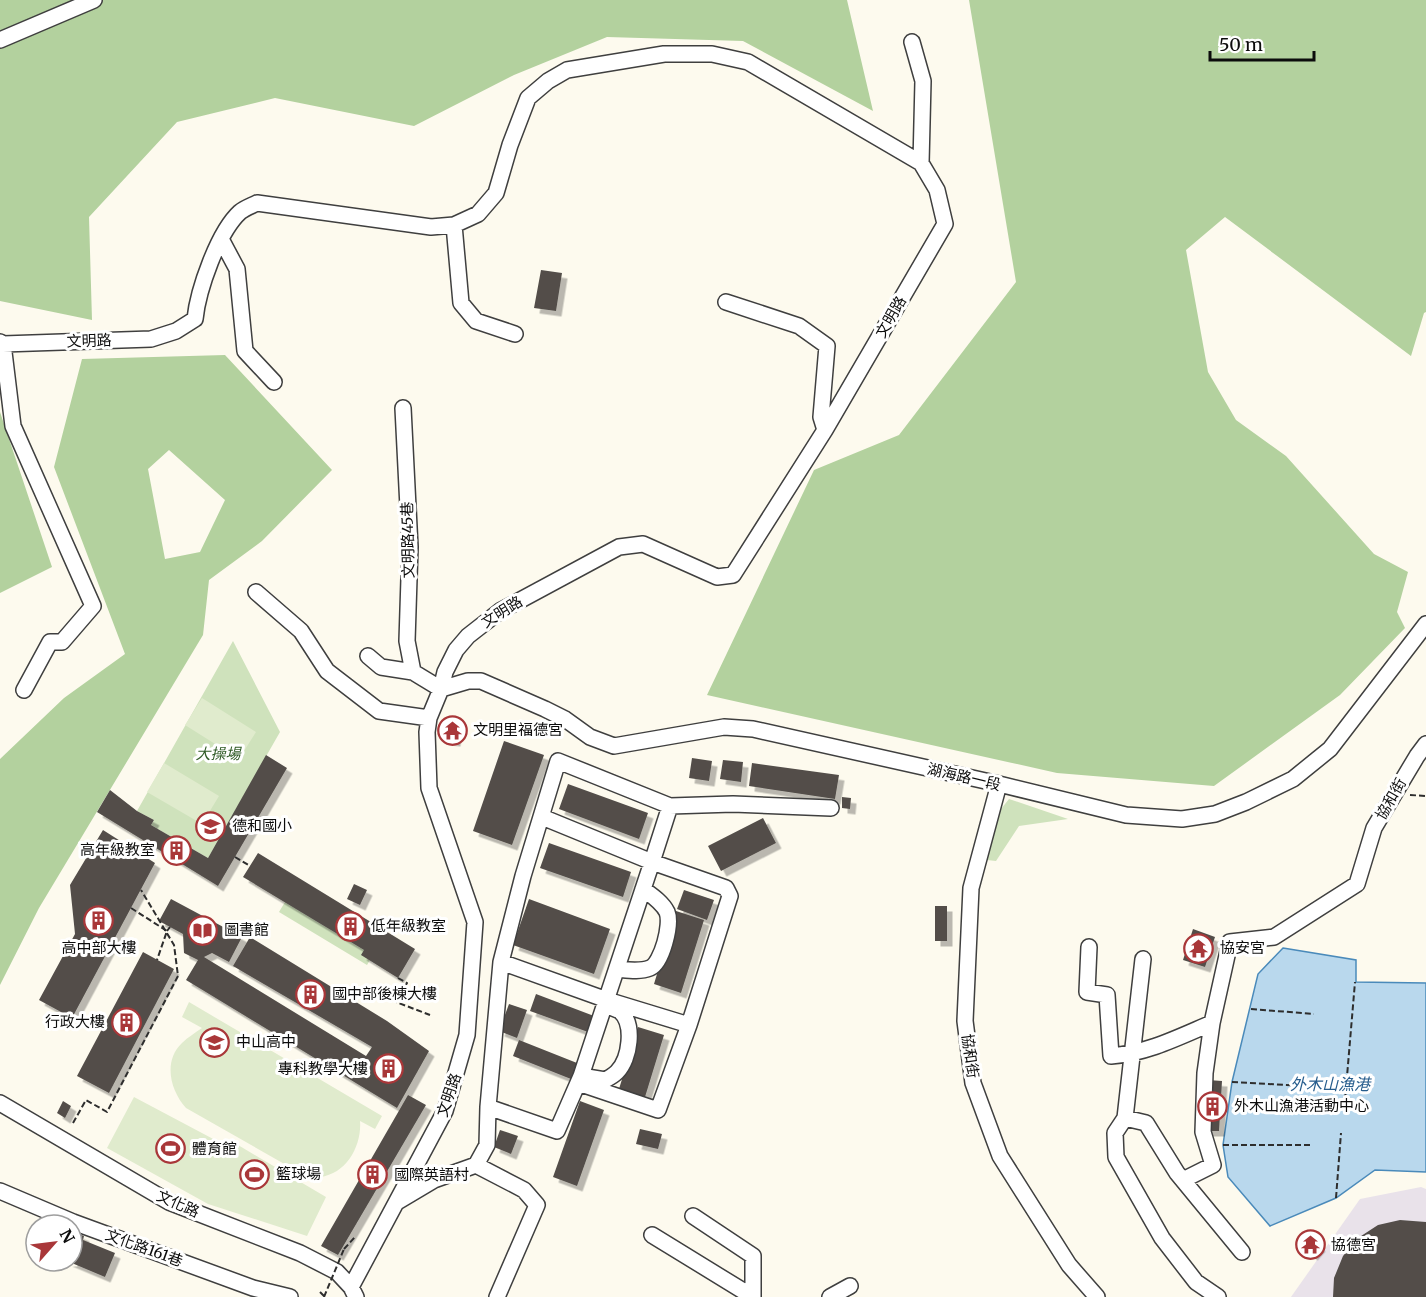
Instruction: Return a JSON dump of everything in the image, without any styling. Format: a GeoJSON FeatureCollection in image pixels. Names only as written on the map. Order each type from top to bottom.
{"type":"FeatureCollection","features":[{"type":"Feature","properties":{"kind":"street"},"geometry":{"type":"LineString","coordinates":[[0,40],[94,0]]}},
{"type":"Feature","properties":{"kind":"street"},"geometry":{"type":"LineString","coordinates":[[912,42],[923,81],[921,164]]}},
{"type":"Feature","properties":{"kind":"street","name":"文明路"},"geometry":{"type":"LineString","coordinates":[[2,343],[151,339],[176,331],[195,319],[197,303],[221,239],[229,225],[242,210],[257,204],[431,227],[454,225],[478,214],[496,193],[510,145],[528,98],[548,81],[567,70],[664,54],[712,54],[748,62],[921,164],[937,190],[945,224],[825,430],[733,575],[717,577],[643,544],[620,547],[500,611],[483,622],[456,650],[445,672],[441,689],[429,718],[427,732],[429,788],[475,922],[467,1035],[445,1111],[353,1292]]}},
{"type":"Feature","properties":{"kind":"street"},"geometry":{"type":"LineString","coordinates":[[454,225],[461,303],[476,321],[514,334]]}},
{"type":"Feature","properties":{"kind":"street"},"geometry":{"type":"LineString","coordinates":[[221,239],[237,269],[245,351],[274,382]]}},
{"type":"Feature","properties":{"kind":"street"},"geometry":{"type":"LineString","coordinates":[[726,302],[799,326],[827,346],[821,417],[825,430]]}},
{"type":"Feature","properties":{"kind":"street"},"geometry":{"type":"LineString","coordinates":[[2,343],[14,426],[93,606],[62,642],[50,642],[24,690]]}},
{"type":"Feature","properties":{"kind":"street","name":"文明路45巷"},"geometry":{"type":"LineString","coordinates":[[403,408],[410,547],[407,641],[413,672]]}},
{"type":"Feature","properties":{"kind":"street"},"geometry":{"type":"LineString","coordinates":[[256,592],[301,631],[327,671],[379,711],[429,718]]}},
{"type":"Feature","properties":{"kind":"street","name":"湖海路一段"},"geometry":{"type":"LineString","coordinates":[[441,689],[468,681],[481,681],[545,709],[565,719],[590,737],[614,746],[724,727],[753,729],[1126,815],[1182,819],[1215,814],[1293,779],[1330,749],[1426,624]]}},
{"type":"Feature","properties":{"kind":"street"},"geometry":{"type":"LineString","coordinates":[[368,656],[381,667],[413,672],[441,689]]}},
{"type":"Feature","properties":{"kind":"street","name":"協和街"},"geometry":{"type":"LineString","coordinates":[[1183,1180],[1213,1165],[1203,1132],[1205,1073],[1212,1023],[1230,942],[1274,937],[1357,884],[1374,828],[1426,744]]}},
{"type":"Feature","properties":{"kind":"street"},"geometry":{"type":"LineString","coordinates":[[397,1202],[434,1180],[476,1165],[487,1145],[488,1107],[501,962],[523,876],[558,761],[670,806],[733,804],[831,808]]}},
{"type":"Feature","properties":{"kind":"street","name":"協和街"},"geometry":{"type":"LineString","coordinates":[[999,784],[971,888],[965,1021],[973,1083],[1000,1156],[1069,1265],[1097,1297]]}},
{"type":"Feature","properties":{"kind":"street"},"geometry":{"type":"LineString","coordinates":[[488,1107],[557,1131],[580,1079],[670,806]]}},
{"type":"Feature","properties":{"kind":"street"},"geometry":{"type":"LineString","coordinates":[[542,817],[652,862],[726,888],[730,896],[689,1025],[656,1117],[580,1079]]}},
{"type":"Feature","properties":{"kind":"street"},"geometry":{"type":"LineString","coordinates":[[617,969],[634,970],[649,968],[656,964],[669,926],[667,912],[643,889]]}},
{"type":"Feature","properties":{"kind":"street"},"geometry":{"type":"LineString","coordinates":[[1089,947],[1087,992],[1107,994],[1111,1056],[1134,1054],[1152,1049],[1212,1023]]}},
{"type":"Feature","properties":{"kind":"street"},"geometry":{"type":"LineString","coordinates":[[1143,959],[1125,1118],[1115,1133],[1116,1157],[1162,1238],[1196,1281],[1218,1297]]}},
{"type":"Feature","properties":{"kind":"street"},"geometry":{"type":"LineString","coordinates":[[501,962],[606,1003],[689,1025]]}},
{"type":"Feature","properties":{"kind":"street"},"geometry":{"type":"LineString","coordinates":[[580,1079],[605,1080],[618,1072],[629,1044],[628,1025],[620,1011],[606,1003]]}},
{"type":"Feature","properties":{"kind":"street","name":"文化路"},"geometry":{"type":"LineString","coordinates":[[0,1103],[168,1202],[306,1256],[337,1272],[353,1292]]}},
{"type":"Feature","properties":{"kind":"street"},"geometry":{"type":"LineString","coordinates":[[1125,1118],[1146,1123],[1183,1180],[1242,1252]]}},
{"type":"Feature","properties":{"kind":"street"},"geometry":{"type":"LineString","coordinates":[[476,1165],[524,1190],[537,1205],[497,1297]]}},
{"type":"Feature","properties":{"kind":"street","name":"文化路161巷"},"geometry":{"type":"LineString","coordinates":[[0,1191],[73,1222],[253,1288],[290,1297]]}},
{"type":"Feature","properties":{"kind":"street"},"geometry":{"type":"LineString","coordinates":[[693,1216],[753,1256],[753,1297]]}},
{"type":"Feature","properties":{"kind":"street"},"geometry":{"type":"LineString","coordinates":[[652,1235],[753,1297]]}},
{"type":"Feature","properties":{"kind":"street"},"geometry":{"type":"LineString","coordinates":[[830,1297],[850,1286]]}},
{"type":"Feature","properties":{"kind":"path"},"geometry":{"type":"LineString","coordinates":[[1404,795],[1426,796]]}},
{"type":"Feature","properties":{"kind":"path"},"geometry":{"type":"LineString","coordinates":[[235,857],[250,866]]}},
{"type":"Feature","properties":{"kind":"path"},"geometry":{"type":"LineString","coordinates":[[74,1123],[86,1100],[107,1112],[178,976],[174,945],[141,890]]}},
{"type":"Feature","properties":{"kind":"path"},"geometry":{"type":"LineString","coordinates":[[131,908],[167,931]]}},
{"type":"Feature","properties":{"kind":"path"},"geometry":{"type":"LineString","coordinates":[[157,960],[170,927]]}},
{"type":"Feature","properties":{"kind":"path"},"geometry":{"type":"LineString","coordinates":[[398,978],[407,983],[396,1002],[430,1015]]}},
{"type":"Feature","properties":{"kind":"path"},"geometry":{"type":"LineString","coordinates":[[1346,1100],[1355,982]]}},
{"type":"Feature","properties":{"kind":"path"},"geometry":{"type":"LineString","coordinates":[[1251,1009],[1314,1014]]}},
{"type":"Feature","properties":{"kind":"path"},"geometry":{"type":"LineString","coordinates":[[1232,1082],[1306,1086]]}},
{"type":"Feature","properties":{"kind":"path"},"geometry":{"type":"LineString","coordinates":[[1336,1198],[1341,1133]]}},
{"type":"Feature","properties":{"kind":"path"},"geometry":{"type":"LineString","coordinates":[[1223,1145],[1311,1145]]}},
{"type":"Feature","properties":{"kind":"path"},"geometry":{"type":"LineString","coordinates":[[320,1292],[325,1297],[344,1249],[355,1237]]}},
{"type":"Feature","properties":{"kind":"shaded area"},"geometry":{"type":"Polygon","coordinates":[[[1421,1187],[1426,1189],[1426,1297],[1291,1297],[1360,1199],[1421,1187]]]}},
{"type":"Feature","properties":{"kind":"green space"},"geometry":{"type":"Polygon","coordinates":[[[0,0],[847,0],[873,111],[743,41],[607,37],[514,75],[414,126],[275,98],[177,122],[89,217],[92,320],[0,301],[0,0]]]}},
{"type":"Feature","properties":{"kind":"green space"},"geometry":{"type":"Polygon","coordinates":[[[969,0],[1426,0],[1426,312],[1411,356],[1225,217],[1186,250],[1208,372],[1236,420],[1286,456],[1374,554],[1408,572],[1397,612],[1405,628],[1340,695],[1214,786],[1057,773],[707,695],[814,470],[899,435],[1016,282],[969,0]]]}},
{"type":"Feature","properties":{"kind":"green space"},"geometry":{"type":"Polygon","coordinates":[[[225,355],[332,470],[262,541],[209,580],[203,635],[39,908],[0,985],[0,759],[64,698],[125,654],[54,467],[82,359],[225,355]],[[169,450],[148,469],[165,559],[200,552],[225,500],[169,450]]]}},
{"type":"Feature","properties":{"kind":"green space"},"geometry":{"type":"Polygon","coordinates":[[[0,412],[52,567],[0,593],[0,412]]]}},
{"type":"Feature","properties":{"kind":"green space","name":"大操場"},"geometry":{"type":"Polygon","coordinates":[[[233,641],[280,732],[208,858],[151,825],[154,820],[137,811],[233,641]]]}},
{"type":"Feature","properties":{"kind":"green space"},"geometry":{"type":"Polygon","coordinates":[[[202,698],[256,732],[239,759],[185,725],[202,698]]]}},
{"type":"Feature","properties":{"kind":"green space"},"geometry":{"type":"Polygon","coordinates":[[[164,763],[219,796],[202,824],[147,792],[164,763]]]}},
{"type":"Feature","properties":{"kind":"green space"},"geometry":{"type":"Polygon","coordinates":[[[1009,799],[1068,819],[1019,826],[996,861],[987,860],[997,814],[1009,799]]]}},
{"type":"Feature","properties":{"kind":"green space"},"geometry":{"type":"Polygon","coordinates":[[[285,902],[364,950],[370,960],[367,965],[279,912],[285,902]]]}},
{"type":"Feature","properties":{"kind":"green space"},"geometry":{"type":"Polygon","coordinates":[[[189,1002],[382,1116],[375,1129],[360,1121],[358,1139],[351,1157],[330,1175],[316,1177],[302,1174],[186,1108],[176,1093],[171,1067],[176,1050],[202,1028],[182,1017],[189,1002]]]}},
{"type":"Feature","properties":{"kind":"green space"},"geometry":{"type":"Polygon","coordinates":[[[134,1097],[234,1150],[238,1145],[326,1197],[307,1236],[208,1204],[107,1148],[134,1097]]]}},
{"type":"Feature","properties":{"kind":"water","name":"外木山漁港"},"geometry":{"type":"Polygon","coordinates":[[[1283,948],[1356,960],[1356,982],[1426,983],[1426,1172],[1375,1170],[1336,1198],[1270,1226],[1228,1177],[1223,1145],[1232,1082],[1258,974],[1283,948]]]}},
{"type":"Feature","properties":{"kind":"building"},"geometry":{"type":"Polygon","coordinates":[[[541,270],[562,273],[556,311],[534,308],[541,270]]]}},
{"type":"Feature","properties":{"kind":"building","name":"文明里福德宮"},"geometry":{"type":"Polygon","coordinates":[[[450,720],[457,720],[455,741],[448,740],[450,720]]]}},
{"type":"Feature","properties":{"kind":"building"},"geometry":{"type":"Polygon","coordinates":[[[504,741],[544,755],[512,845],[473,831],[504,741]]]}},
{"type":"Feature","properties":{"kind":"building"},"geometry":{"type":"Polygon","coordinates":[[[266,755],[287,768],[218,886],[97,812],[110,790],[137,811],[154,820],[151,825],[208,858],[266,755]]]}},
{"type":"Feature","properties":{"kind":"building"},"geometry":{"type":"Polygon","coordinates":[[[692,758],[712,761],[709,781],[689,778],[692,758]]]}},
{"type":"Feature","properties":{"kind":"building"},"geometry":{"type":"Polygon","coordinates":[[[723,760],[743,762],[741,782],[720,779],[723,760]]]}},
{"type":"Feature","properties":{"kind":"building"},"geometry":{"type":"Polygon","coordinates":[[[752,763],[839,775],[835,799],[749,786],[752,763]]]}},
{"type":"Feature","properties":{"kind":"building"},"geometry":{"type":"Polygon","coordinates":[[[568,784],[648,813],[639,839],[559,809],[568,784]]]}},
{"type":"Feature","properties":{"kind":"building"},"geometry":{"type":"Polygon","coordinates":[[[842,797],[851,798],[850,809],[842,808],[842,797]]]}},
{"type":"Feature","properties":{"kind":"building"},"geometry":{"type":"Polygon","coordinates":[[[763,818],[776,843],[721,871],[708,846],[763,818]]]}},
{"type":"Feature","properties":{"kind":"building","name":"高中部大樓"},"geometry":{"type":"Polygon","coordinates":[[[103,830],[155,863],[72,1018],[39,1000],[75,934],[70,885],[103,830]]]}},
{"type":"Feature","properties":{"kind":"building"},"geometry":{"type":"Polygon","coordinates":[[[549,843],[631,872],[623,897],[540,868],[549,843]]]}},
{"type":"Feature","properties":{"kind":"building","name":"低年級教室"},"geometry":{"type":"Polygon","coordinates":[[[258,853],[415,949],[398,978],[361,955],[364,950],[243,877],[258,853]]]}},
{"type":"Feature","properties":{"kind":"building"},"geometry":{"type":"Polygon","coordinates":[[[354,884],[367,890],[360,905],[347,899],[354,884]]]}},
{"type":"Feature","properties":{"kind":"building"},"geometry":{"type":"Polygon","coordinates":[[[684,890],[714,900],[707,920],[677,909],[684,890]]]}},
{"type":"Feature","properties":{"kind":"building"},"geometry":{"type":"Polygon","coordinates":[[[171,899],[242,937],[229,962],[212,953],[204,957],[366,1056],[372,1047],[233,966],[250,937],[387,1021],[429,1051],[397,1108],[186,980],[198,960],[184,953],[183,934],[159,921],[171,899]]]}},
{"type":"Feature","properties":{"kind":"building"},"geometry":{"type":"Polygon","coordinates":[[[529,899],[610,929],[594,974],[513,945],[529,899]]]}},
{"type":"Feature","properties":{"kind":"building"},"geometry":{"type":"Polygon","coordinates":[[[935,906],[947,906],[947,941],[935,941],[935,906]]]}},
{"type":"Feature","properties":{"kind":"building"},"geometry":{"type":"Polygon","coordinates":[[[676,911],[704,920],[681,993],[654,984],[676,911]]]}},
{"type":"Feature","properties":{"kind":"building","name":"協安宮"},"geometry":{"type":"Polygon","coordinates":[[[1193,929],[1215,937],[1205,967],[1183,960],[1193,929]]]}},
{"type":"Feature","properties":{"kind":"building","name":"行政大樓"},"geometry":{"type":"Polygon","coordinates":[[[143,952],[174,969],[109,1093],[77,1076],[143,952]]]}},
{"type":"Feature","properties":{"kind":"building"},"geometry":{"type":"Polygon","coordinates":[[[536,994],[594,1016],[588,1032],[530,1011],[536,994]]]}},
{"type":"Feature","properties":{"kind":"building"},"geometry":{"type":"Polygon","coordinates":[[[509,1004],[527,1010],[517,1038],[499,1031],[509,1004]]]}},
{"type":"Feature","properties":{"kind":"building"},"geometry":{"type":"Polygon","coordinates":[[[638,1027],[664,1035],[645,1097],[619,1089],[638,1027]]]}},
{"type":"Feature","properties":{"kind":"building"},"geometry":{"type":"Polygon","coordinates":[[[519,1040],[577,1063],[571,1079],[513,1056],[519,1040]]]}},
{"type":"Feature","properties":{"kind":"building","name":"外木山漁港活動中心"},"geometry":{"type":"Polygon","coordinates":[[[1208,1080],[1222,1081],[1219,1131],[1205,1131],[1208,1080]]]}},
{"type":"Feature","properties":{"kind":"building","name":"國際英語村"},"geometry":{"type":"Polygon","coordinates":[[[408,1095],[426,1105],[338,1255],[321,1246],[408,1095]]]}},
{"type":"Feature","properties":{"kind":"building"},"geometry":{"type":"Polygon","coordinates":[[[63,1101],[71,1106],[65,1118],[57,1113],[63,1101]]]}},
{"type":"Feature","properties":{"kind":"building"},"geometry":{"type":"Polygon","coordinates":[[[580,1101],[604,1110],[577,1186],[553,1177],[580,1101]]]}},
{"type":"Feature","properties":{"kind":"building"},"geometry":{"type":"Polygon","coordinates":[[[640,1129],[662,1134],[658,1149],[636,1144],[640,1129]]]}},
{"type":"Feature","properties":{"kind":"building"},"geometry":{"type":"Polygon","coordinates":[[[500,1130],[518,1136],[511,1154],[494,1147],[500,1130]]]}},
{"type":"Feature","properties":{"kind":"building"},"geometry":{"type":"Polygon","coordinates":[[[1400,1220],[1426,1222],[1426,1297],[1333,1297],[1334,1278],[1343,1256],[1358,1238],[1378,1225],[1400,1220]]]}},
{"type":"Feature","properties":{"kind":"building","name":"協德宮"},"geometry":{"type":"Polygon","coordinates":[[[1309,1235],[1320,1246],[1312,1255],[1300,1244],[1309,1235]]]}},
{"type":"Feature","properties":{"kind":"building"},"geometry":{"type":"Polygon","coordinates":[[[84,1240],[115,1253],[105,1277],[84,1268],[84,1240]]]}},
{"type":"Feature","properties":{"kind":"place","name":"文明里福德宮"},"geometry":{"type":"Point","coordinates":[452,730]}},
{"type":"Feature","properties":{"kind":"place","name":"德和國小"},"geometry":{"type":"Point","coordinates":[211,826]}},
{"type":"Feature","properties":{"kind":"place","name":"高年級教室"},"geometry":{"type":"Point","coordinates":[176,850]}},
{"type":"Feature","properties":{"kind":"place","name":"高中部大樓"},"geometry":{"type":"Point","coordinates":[99,921]}},
{"type":"Feature","properties":{"kind":"place","name":"低年級教室"},"geometry":{"type":"Point","coordinates":[350,926]}},
{"type":"Feature","properties":{"kind":"place","name":"圖書館"},"geometry":{"type":"Point","coordinates":[203,930]}},
{"type":"Feature","properties":{"kind":"place","name":"協安宮"},"geometry":{"type":"Point","coordinates":[1199,948]}},
{"type":"Feature","properties":{"kind":"place","name":"國中部後棟大樓"},"geometry":{"type":"Point","coordinates":[311,994]}},
{"type":"Feature","properties":{"kind":"place","name":"行政大樓"},"geometry":{"type":"Point","coordinates":[126,1022]}},
{"type":"Feature","properties":{"kind":"place","name":"中山高中"},"geometry":{"type":"Point","coordinates":[215,1042]}},
{"type":"Feature","properties":{"kind":"place","name":"專科教學大樓"},"geometry":{"type":"Point","coordinates":[389,1069]}},
{"type":"Feature","properties":{"kind":"place","name":"外木山漁港活動中心"},"geometry":{"type":"Point","coordinates":[1213,1106]}},
{"type":"Feature","properties":{"kind":"place","name":"體育館"},"geometry":{"type":"Point","coordinates":[171,1149]}},
{"type":"Feature","properties":{"kind":"place","name":"籃球場"},"geometry":{"type":"Point","coordinates":[255,1174]}},
{"type":"Feature","properties":{"kind":"place","name":"國際英語村"},"geometry":{"type":"Point","coordinates":[373,1175]}},
{"type":"Feature","properties":{"kind":"place","name":"協德宮"},"geometry":{"type":"Point","coordinates":[1310,1245]}}]}
